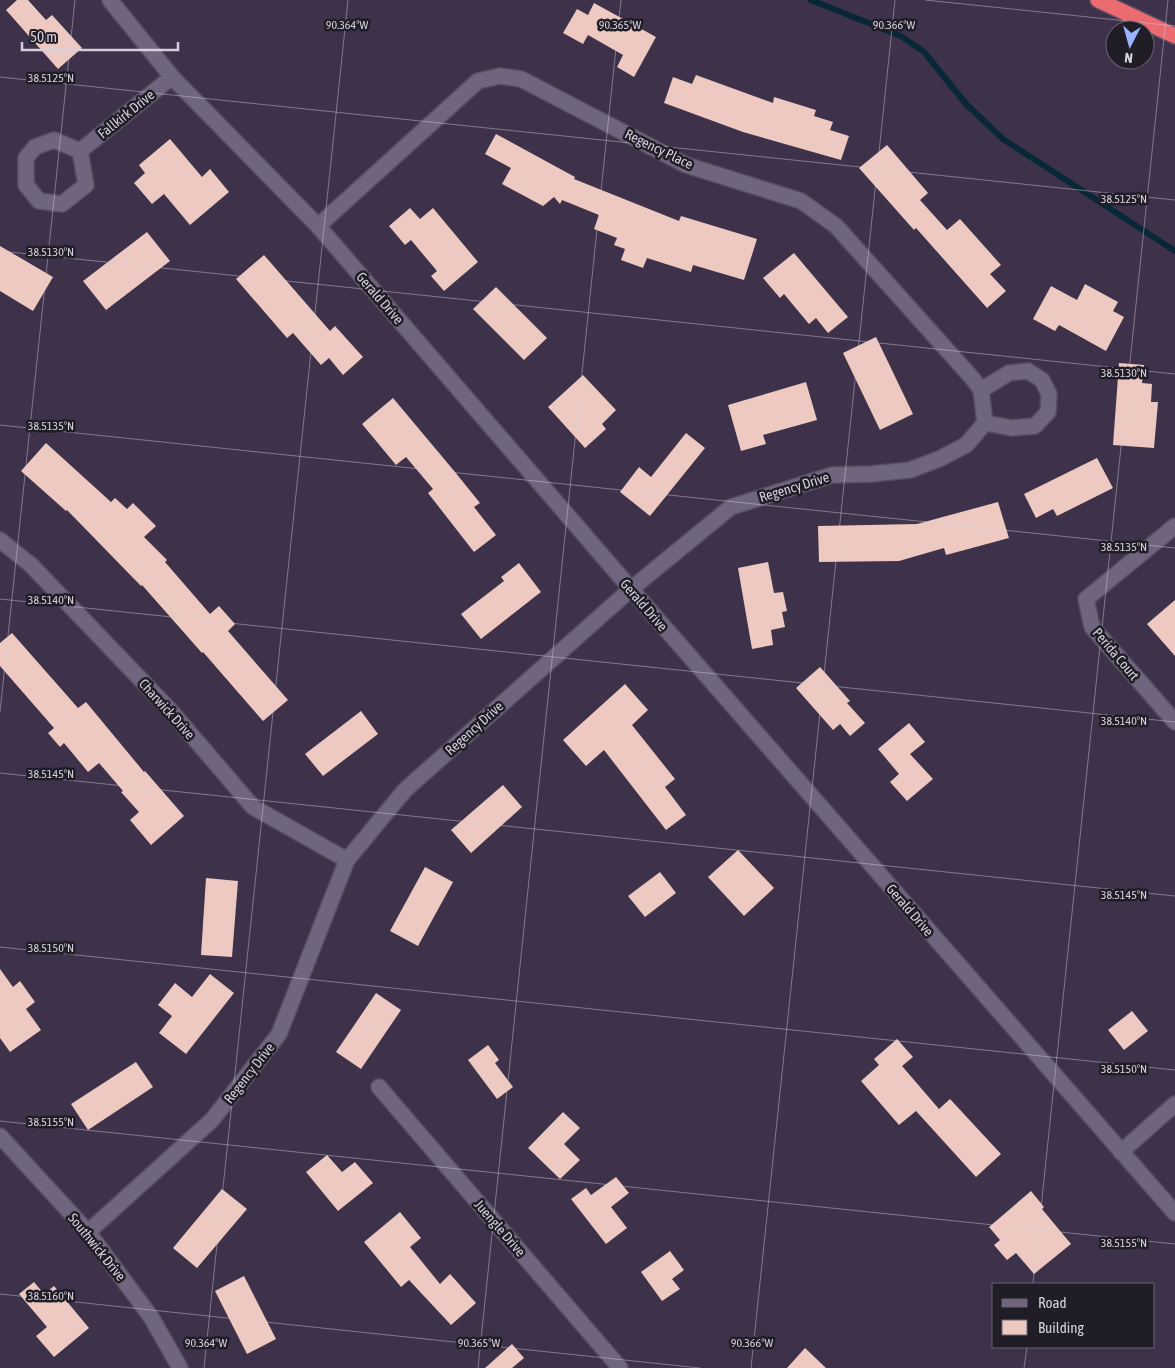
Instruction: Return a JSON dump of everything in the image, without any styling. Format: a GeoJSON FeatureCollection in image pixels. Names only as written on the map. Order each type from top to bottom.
{"type":"FeatureCollection","features":[{"type":"Feature","properties":{"kind":"highway"},"geometry":{"type":"LineString","coordinates":[[1098,0],[1175,36]]}},
{"type":"Feature","properties":{"kind":"street","name":"Gerald Drive"},"geometry":{"type":"LineString","coordinates":[[110,0],[172,77],[318,226],[631,589],[1175,1213]]}},
{"type":"Feature","properties":{"kind":"street","name":"Regency Place"},"geometry":{"type":"LineString","coordinates":[[318,226],[478,81],[500,76],[521,79],[686,164],[801,201],[836,226],[981,390]]}},
{"type":"Feature","properties":{"kind":"street","name":"Fallkirk Drive"},"geometry":{"type":"LineString","coordinates":[[80,151],[172,77]]}},
{"type":"Feature","properties":{"kind":"street"},"geometry":{"type":"LineString","coordinates":[[54,140],[80,151],[86,185],[62,204],[40,201],[26,184],[26,158],[35,147],[54,140]]}},
{"type":"Feature","properties":{"kind":"street"},"geometry":{"type":"LineString","coordinates":[[1028,371],[1042,380],[1049,394],[1048,412],[1035,426],[1012,428],[985,424],[981,390],[1009,373],[1028,371]]}},
{"type":"Feature","properties":{"kind":"street","name":"Regency Drive"},"geometry":{"type":"LineString","coordinates":[[88,1232],[212,1120],[279,1034],[347,860],[404,790],[631,589],[731,507],[832,474],[871,474],[910,470],[939,459],[966,445],[985,424]]}},
{"type":"Feature","properties":{"kind":"street","name":"Perida Court"},"geometry":{"type":"LineString","coordinates":[[1175,526],[1086,599],[1092,627],[1175,722]]}},
{"type":"Feature","properties":{"kind":"street","name":"Charwick Drive"},"geometry":{"type":"LineString","coordinates":[[0,540],[31,565],[170,710],[253,808],[347,860]]}},
{"type":"Feature","properties":{"kind":"street","name":"Juengle Drive"},"geometry":{"type":"LineString","coordinates":[[379,1087],[620,1368]]}},
{"type":"Feature","properties":{"kind":"street"},"geometry":{"type":"LineString","coordinates":[[1121,1152],[1175,1104]]}},
{"type":"Feature","properties":{"kind":"street","name":"Southwick Drive"},"geometry":{"type":"LineString","coordinates":[[0,1136],[88,1232],[151,1317],[180,1368]]}},
{"type":"Feature","properties":{"kind":"building"},"geometry":{"type":"Polygon","coordinates":[[[17,0],[28,0],[46,20],[52,15],[82,48],[58,69],[6,10],[17,0]]]}},
{"type":"Feature","properties":{"kind":"building"},"geometry":{"type":"Polygon","coordinates":[[[594,3],[656,37],[634,77],[617,67],[623,55],[588,35],[583,44],[563,33],[577,9],[588,15],[594,3]]]}},
{"type":"Feature","properties":{"kind":"building"},"geometry":{"type":"Polygon","coordinates":[[[696,75],[773,103],[774,97],[816,110],[814,116],[833,122],[830,130],[849,136],[841,160],[743,132],[664,103],[673,77],[692,84],[696,75]]]}},
{"type":"Feature","properties":{"kind":"building"},"geometry":{"type":"Polygon","coordinates":[[[496,134],[575,177],[574,179],[679,221],[681,216],[757,239],[744,280],[693,265],[691,272],[647,258],[643,268],[621,260],[625,249],[614,245],[617,238],[594,229],[599,215],[562,200],[560,204],[554,197],[543,206],[502,184],[511,168],[485,154],[496,134]]]}},
{"type":"Feature","properties":{"kind":"building"},"geometry":{"type":"Polygon","coordinates":[[[170,139],[202,177],[210,169],[229,192],[190,225],[164,194],[152,204],[134,183],[145,173],[139,165],[170,139]]]}},
{"type":"Feature","properties":{"kind":"building"},"geometry":{"type":"Polygon","coordinates":[[[887,145],[928,193],[920,200],[947,230],[960,219],[1001,265],[990,274],[1006,291],[987,308],[916,228],[914,230],[859,168],[887,145]]]}},
{"type":"Feature","properties":{"kind":"building"},"geometry":{"type":"Polygon","coordinates":[[[410,208],[420,219],[433,208],[478,262],[444,291],[431,276],[437,271],[411,240],[405,245],[389,226],[410,208]]]}},
{"type":"Feature","properties":{"kind":"building"},"geometry":{"type":"Polygon","coordinates":[[[147,232],[170,261],[106,310],[83,281],[147,232]]]}},
{"type":"Feature","properties":{"kind":"building"},"geometry":{"type":"Polygon","coordinates":[[[0,246],[53,277],[33,311],[0,291],[0,246]]]}},
{"type":"Feature","properties":{"kind":"building"},"geometry":{"type":"Polygon","coordinates":[[[794,253],[848,317],[828,333],[816,318],[809,324],[784,294],[780,298],[763,278],[794,253]]]}},
{"type":"Feature","properties":{"kind":"building"},"geometry":{"type":"Polygon","coordinates":[[[264,255],[330,331],[335,326],[363,357],[343,375],[329,358],[321,365],[293,333],[287,338],[236,279],[264,255]]]}},
{"type":"Feature","properties":{"kind":"building"},"geometry":{"type":"Polygon","coordinates":[[[1085,284],[1118,302],[1113,311],[1124,317],[1106,351],[1059,325],[1055,331],[1033,319],[1051,286],[1077,300],[1085,284]]]}},
{"type":"Feature","properties":{"kind":"building"},"geometry":{"type":"Polygon","coordinates":[[[496,287],[547,338],[524,360],[473,309],[496,287]]]}},
{"type":"Feature","properties":{"kind":"building"},"geometry":{"type":"Polygon","coordinates":[[[876,337],[913,414],[880,430],[843,353],[876,337]]]}},
{"type":"Feature","properties":{"kind":"building"},"geometry":{"type":"Polygon","coordinates":[[[1119,363],[1144,365],[1142,383],[1152,384],[1151,402],[1158,402],[1154,448],[1113,445],[1119,363]]]}},
{"type":"Feature","properties":{"kind":"building"},"geometry":{"type":"Polygon","coordinates":[[[583,375],[616,410],[602,424],[606,429],[585,448],[548,407],[583,375]]]}},
{"type":"Feature","properties":{"kind":"building"},"geometry":{"type":"Polygon","coordinates":[[[806,382],[817,420],[763,435],[766,444],[741,451],[728,405],[806,382]]]}},
{"type":"Feature","properties":{"kind":"building"},"geometry":{"type":"Polygon","coordinates":[[[393,398],[480,503],[474,507],[496,535],[474,552],[428,493],[433,489],[406,457],[396,465],[362,424],[393,398]]]}},
{"type":"Feature","properties":{"kind":"building"},"geometry":{"type":"Polygon","coordinates":[[[686,433],[705,448],[650,516],[620,492],[639,467],[651,477],[686,433]]]}},
{"type":"Feature","properties":{"kind":"building"},"geometry":{"type":"Polygon","coordinates":[[[46,443],[111,502],[115,498],[127,509],[133,503],[156,526],[144,537],[167,560],[165,562],[210,614],[219,606],[235,624],[228,631],[288,700],[263,721],[142,585],[67,510],[21,471],[46,443]]]}},
{"type":"Feature","properties":{"kind":"building"},"geometry":{"type":"Polygon","coordinates":[[[1097,458],[1113,488],[1057,516],[1053,509],[1036,518],[1024,494],[1097,458]]]}},
{"type":"Feature","properties":{"kind":"building"},"geometry":{"type":"Polygon","coordinates":[[[998,502],[1009,538],[946,555],[944,548],[899,561],[819,562],[818,526],[917,524],[998,502]]]}},
{"type":"Feature","properties":{"kind":"building"},"geometry":{"type":"Polygon","coordinates":[[[768,562],[774,593],[783,592],[787,611],[782,612],[785,627],[771,630],[773,645],[752,649],[738,568],[768,562]]]}},
{"type":"Feature","properties":{"kind":"building"},"geometry":{"type":"Polygon","coordinates":[[[519,563],[541,592],[481,639],[461,614],[504,581],[501,577],[519,563]]]}},
{"type":"Feature","properties":{"kind":"building"},"geometry":{"type":"Polygon","coordinates":[[[1175,600],[1175,656],[1147,624],[1175,600]]]}},
{"type":"Feature","properties":{"kind":"building"},"geometry":{"type":"Polygon","coordinates":[[[12,633],[78,708],[86,702],[144,772],[184,816],[151,845],[130,820],[139,812],[121,792],[123,791],[99,763],[88,772],[64,743],[60,747],[48,733],[54,728],[0,666],[0,643],[12,633]]]}},
{"type":"Feature","properties":{"kind":"building"},"geometry":{"type":"Polygon","coordinates":[[[820,667],[850,701],[847,703],[865,723],[850,736],[840,724],[833,730],[796,688],[820,667]]]}},
{"type":"Feature","properties":{"kind":"building"},"geometry":{"type":"Polygon","coordinates":[[[625,684],[648,710],[632,725],[675,779],[665,787],[686,815],[666,830],[604,750],[586,766],[563,740],[625,684]]]}},
{"type":"Feature","properties":{"kind":"building"},"geometry":{"type":"Polygon","coordinates":[[[361,711],[378,734],[323,776],[305,754],[361,711]]]}},
{"type":"Feature","properties":{"kind":"building"},"geometry":{"type":"Polygon","coordinates":[[[909,723],[925,742],[910,754],[933,779],[907,801],[890,782],[899,774],[878,749],[909,723]]]}},
{"type":"Feature","properties":{"kind":"building"},"geometry":{"type":"Polygon","coordinates":[[[503,785],[522,807],[471,853],[451,830],[503,785]]]}},
{"type":"Feature","properties":{"kind":"building"},"geometry":{"type":"Polygon","coordinates":[[[738,850],[774,888],[744,916],[708,877],[738,850]]]}},
{"type":"Feature","properties":{"kind":"building"},"geometry":{"type":"Polygon","coordinates":[[[425,867],[453,882],[418,946],[390,931],[425,867]]]}},
{"type":"Feature","properties":{"kind":"building"},"geometry":{"type":"Polygon","coordinates":[[[660,872],[676,893],[645,917],[628,896],[660,872]]]}},
{"type":"Feature","properties":{"kind":"building"},"geometry":{"type":"Polygon","coordinates":[[[206,878],[238,881],[232,957],[201,955],[206,878]]]}},
{"type":"Feature","properties":{"kind":"building"},"geometry":{"type":"Polygon","coordinates":[[[0,969],[13,987],[20,981],[35,1002],[26,1009],[41,1030],[10,1052],[0,1038],[0,969]]]}},
{"type":"Feature","properties":{"kind":"building"},"geometry":{"type":"Polygon","coordinates":[[[210,974],[234,993],[186,1054],[159,1033],[172,1016],[158,1005],[175,983],[192,997],[210,974]]]}},
{"type":"Feature","properties":{"kind":"building"},"geometry":{"type":"Polygon","coordinates":[[[376,993],[401,1010],[361,1069],[336,1052],[376,993]]]}},
{"type":"Feature","properties":{"kind":"building"},"geometry":{"type":"Polygon","coordinates":[[[1132,1011],[1148,1031],[1124,1050],[1108,1030],[1132,1011]]]}},
{"type":"Feature","properties":{"kind":"building"},"geometry":{"type":"Polygon","coordinates":[[[897,1039],[913,1057],[902,1066],[939,1109],[950,1099],[1001,1154],[976,1177],[916,1111],[899,1125],[861,1081],[879,1065],[874,1059],[897,1039]]]}},
{"type":"Feature","properties":{"kind":"building"},"geometry":{"type":"Polygon","coordinates":[[[488,1045],[499,1060],[495,1063],[513,1087],[497,1099],[468,1060],[488,1045]]]}},
{"type":"Feature","properties":{"kind":"building"},"geometry":{"type":"Polygon","coordinates":[[[136,1062],[153,1087],[88,1130],[71,1104],[136,1062]]]}},
{"type":"Feature","properties":{"kind":"building"},"geometry":{"type":"Polygon","coordinates":[[[563,1112],[580,1128],[564,1144],[580,1160],[560,1179],[528,1148],[563,1112]]]}},
{"type":"Feature","properties":{"kind":"building"},"geometry":{"type":"Polygon","coordinates":[[[327,1155],[342,1172],[355,1162],[373,1183],[338,1211],[306,1172],[327,1155]]]}},
{"type":"Feature","properties":{"kind":"building"},"geometry":{"type":"Polygon","coordinates":[[[616,1177],[629,1193],[611,1207],[627,1228],[606,1244],[571,1199],[586,1188],[591,1195],[616,1177]]]}},
{"type":"Feature","properties":{"kind":"building"},"geometry":{"type":"Polygon","coordinates":[[[222,1189],[247,1209],[197,1268],[173,1248],[222,1189]]]}},
{"type":"Feature","properties":{"kind":"building"},"geometry":{"type":"Polygon","coordinates":[[[1031,1191],[1044,1207],[1042,1209],[1071,1244],[1034,1274],[1016,1253],[1007,1260],[994,1245],[1000,1240],[989,1227],[1031,1191]]]}},
{"type":"Feature","properties":{"kind":"building"},"geometry":{"type":"Polygon","coordinates":[[[400,1212],[421,1238],[410,1247],[440,1284],[450,1274],[476,1303],[451,1325],[409,1280],[401,1287],[364,1242],[400,1212]]]}},
{"type":"Feature","properties":{"kind":"building"},"geometry":{"type":"Polygon","coordinates":[[[670,1251],[684,1270],[672,1279],[680,1289],[662,1301],[641,1272],[670,1251]]]}},
{"type":"Feature","properties":{"kind":"building"},"geometry":{"type":"Polygon","coordinates":[[[244,1276],[276,1339],[247,1354],[215,1291],[244,1276]]]}},
{"type":"Feature","properties":{"kind":"building"},"geometry":{"type":"Polygon","coordinates":[[[34,1282],[44,1294],[54,1286],[89,1328],[54,1357],[36,1336],[47,1327],[19,1294],[34,1282]]]}},
{"type":"Feature","properties":{"kind":"building"},"geometry":{"type":"Polygon","coordinates":[[[512,1344],[524,1358],[512,1368],[485,1368],[512,1344]]]}},
{"type":"Feature","properties":{"kind":"building"},"geometry":{"type":"Polygon","coordinates":[[[805,1348],[826,1368],[787,1368],[805,1348]]]}},
{"type":"Feature","properties":{"kind":"waterway"},"geometry":{"type":"LineString","coordinates":[[811,0],[901,36],[924,52],[967,105],[1003,139],[1175,251]]}}]}
